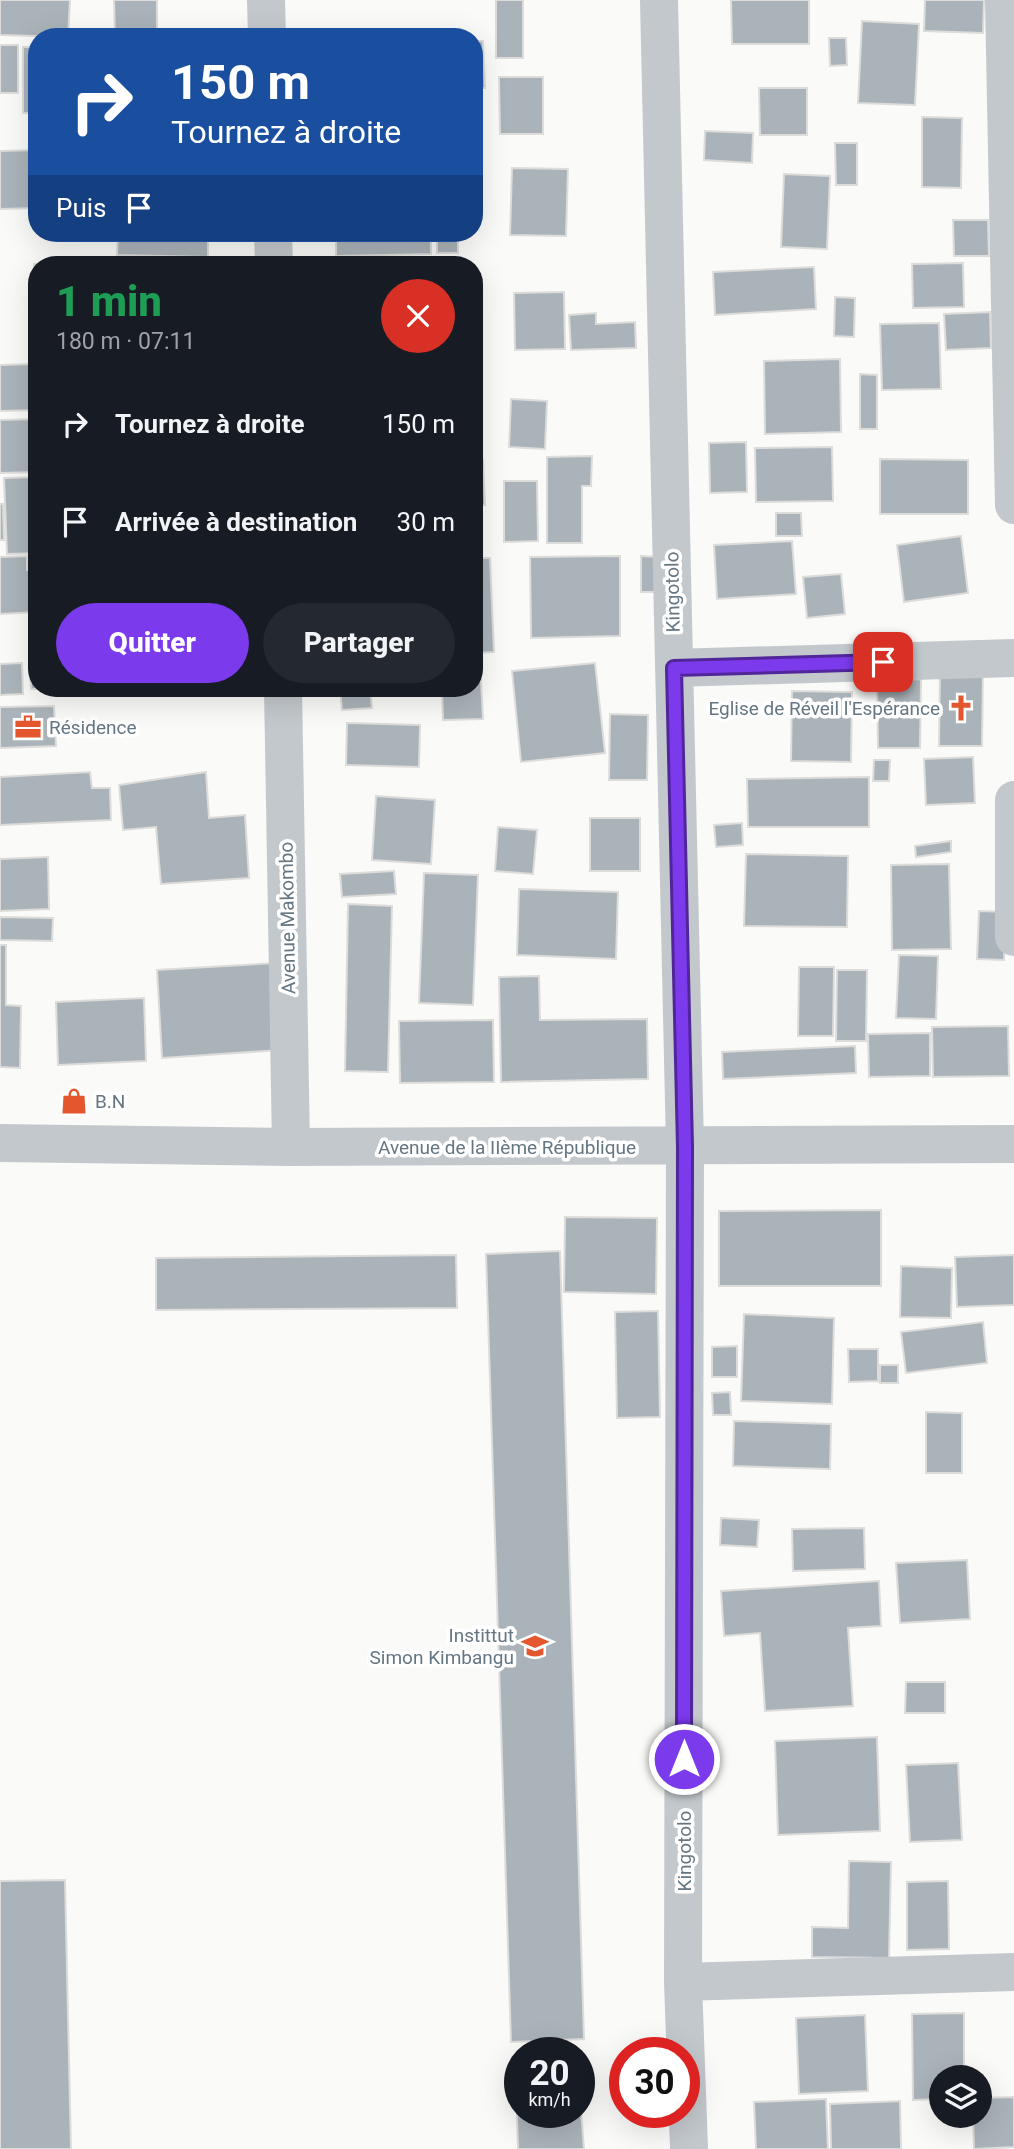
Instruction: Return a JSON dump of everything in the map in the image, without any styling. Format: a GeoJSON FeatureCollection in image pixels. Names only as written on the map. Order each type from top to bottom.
{"type":"FeatureCollection","features":[{"type":"Feature","properties":{"kind":"street"},"geometry":{"type":"LineString","coordinates":[[266,0],[267,28]]}},
{"type":"Feature","properties":{"kind":"street","name":"Kingotolo"},"geometry":{"type":"LineString","coordinates":[[660,0],[685,1147],[683,1982],[689,2149]]}},
{"type":"Feature","properties":{"kind":"street"},"geometry":{"type":"LineString","coordinates":[[1004,0],[1014,505]]}},
{"type":"Feature","properties":{"kind":"street"},"geometry":{"type":"LineString","coordinates":[[674,668],[1014,658]]}},
{"type":"Feature","properties":{"kind":"street","name":"Avenue Makombo"},"geometry":{"type":"LineString","coordinates":[[283,697],[291,1147]]}},
{"type":"Feature","properties":{"kind":"street"},"geometry":{"type":"LineString","coordinates":[[1014,800],[1014,937]]}},
{"type":"Feature","properties":{"kind":"street","name":"Avenue de la IIème République"},"geometry":{"type":"LineString","coordinates":[[0,1143],[291,1147],[1014,1144]]}},
{"type":"Feature","properties":{"kind":"street"},"geometry":{"type":"LineString","coordinates":[[683,1982],[1014,1972]]}},
{"type":"Feature","properties":{"kind":"building"},"geometry":{"type":"Polygon","coordinates":[[[0,0],[70,0],[68,28],[28,28],[28,36],[0,35],[0,0]]]}},
{"type":"Feature","properties":{"kind":"building"},"geometry":{"type":"Polygon","coordinates":[[[114,0],[157,0],[157,28],[115,28],[114,0]]]}},
{"type":"Feature","properties":{"kind":"building"},"geometry":{"type":"Polygon","coordinates":[[[496,0],[523,0],[523,58],[496,58],[496,0]]]}},
{"type":"Feature","properties":{"kind":"building"},"geometry":{"type":"Polygon","coordinates":[[[731,0],[809,0],[809,44],[732,44],[731,0]]]}},
{"type":"Feature","properties":{"kind":"building"},"geometry":{"type":"Polygon","coordinates":[[[925,0],[984,0],[983,33],[924,31],[925,0]]]}},
{"type":"Feature","properties":{"kind":"building"},"geometry":{"type":"Polygon","coordinates":[[[862,21],[919,24],[915,105],[858,103],[862,21]]]}},
{"type":"Feature","properties":{"kind":"building"},"geometry":{"type":"Polygon","coordinates":[[[829,38],[846,38],[847,65],[830,66],[829,38]]]}},
{"type":"Feature","properties":{"kind":"building"},"geometry":{"type":"Polygon","coordinates":[[[483,41],[485,88],[483,88],[483,41]]]}},
{"type":"Feature","properties":{"kind":"building"},"geometry":{"type":"Polygon","coordinates":[[[0,45],[18,45],[18,93],[0,93],[0,45]]]}},
{"type":"Feature","properties":{"kind":"building"},"geometry":{"type":"Polygon","coordinates":[[[23,47],[28,47],[28,113],[23,113],[23,47]]]}},
{"type":"Feature","properties":{"kind":"building"},"geometry":{"type":"Polygon","coordinates":[[[499,77],[543,77],[543,134],[500,134],[499,77]]]}},
{"type":"Feature","properties":{"kind":"building"},"geometry":{"type":"Polygon","coordinates":[[[759,88],[807,88],[807,135],[760,135],[759,88]]]}},
{"type":"Feature","properties":{"kind":"building"},"geometry":{"type":"Polygon","coordinates":[[[922,117],[962,118],[961,188],[922,187],[922,117]]]}},
{"type":"Feature","properties":{"kind":"building"},"geometry":{"type":"Polygon","coordinates":[[[705,131],[753,133],[752,163],[704,160],[705,131]]]}},
{"type":"Feature","properties":{"kind":"building"},"geometry":{"type":"Polygon","coordinates":[[[835,143],[857,143],[857,185],[836,185],[835,143]]]}},
{"type":"Feature","properties":{"kind":"building"},"geometry":{"type":"Polygon","coordinates":[[[28,150],[28,208],[0,209],[0,151],[28,150]]]}},
{"type":"Feature","properties":{"kind":"building"},"geometry":{"type":"Polygon","coordinates":[[[512,168],[568,169],[566,236],[510,235],[512,168]]]}},
{"type":"Feature","properties":{"kind":"building"},"geometry":{"type":"Polygon","coordinates":[[[784,174],[830,176],[827,249],[781,247],[784,174]]]}},
{"type":"Feature","properties":{"kind":"building"},"geometry":{"type":"Polygon","coordinates":[[[953,220],[988,220],[989,256],[954,256],[953,220]]]}},
{"type":"Feature","properties":{"kind":"building"},"geometry":{"type":"Polygon","coordinates":[[[118,242],[208,242],[208,256],[117,255],[118,242]]]}},
{"type":"Feature","properties":{"kind":"building"},"geometry":{"type":"Polygon","coordinates":[[[336,242],[431,242],[431,254],[336,256],[336,242]]]}},
{"type":"Feature","properties":{"kind":"building"},"geometry":{"type":"Polygon","coordinates":[[[437,242],[458,242],[458,253],[437,253],[437,242]]]}},
{"type":"Feature","properties":{"kind":"building"},"geometry":{"type":"Polygon","coordinates":[[[963,263],[964,307],[913,308],[912,264],[963,263]]]}},
{"type":"Feature","properties":{"kind":"building"},"geometry":{"type":"Polygon","coordinates":[[[814,267],[816,309],[715,315],[713,272],[814,267]]]}},
{"type":"Feature","properties":{"kind":"building"},"geometry":{"type":"Polygon","coordinates":[[[564,292],[565,349],[515,350],[514,293],[564,292]]]}},
{"type":"Feature","properties":{"kind":"building"},"geometry":{"type":"Polygon","coordinates":[[[835,297],[855,298],[854,337],[834,336],[835,297]]]}},
{"type":"Feature","properties":{"kind":"building"},"geometry":{"type":"Polygon","coordinates":[[[990,312],[991,348],[946,350],[944,314],[990,312]]]}},
{"type":"Feature","properties":{"kind":"building"},"geometry":{"type":"Polygon","coordinates":[[[596,313],[596,324],[635,322],[636,348],[571,350],[569,315],[596,313]]]}},
{"type":"Feature","properties":{"kind":"building"},"geometry":{"type":"Polygon","coordinates":[[[939,323],[941,389],[882,390],[880,324],[939,323]]]}},
{"type":"Feature","properties":{"kind":"building"},"geometry":{"type":"Polygon","coordinates":[[[840,359],[841,432],[765,434],[764,361],[840,359]]]}},
{"type":"Feature","properties":{"kind":"building"},"geometry":{"type":"Polygon","coordinates":[[[28,364],[28,410],[0,411],[0,365],[28,364]]]}},
{"type":"Feature","properties":{"kind":"building"},"geometry":{"type":"Polygon","coordinates":[[[860,374],[877,375],[877,429],[860,429],[860,374]]]}},
{"type":"Feature","properties":{"kind":"building"},"geometry":{"type":"Polygon","coordinates":[[[511,399],[547,401],[545,449],[509,447],[511,399]]]}},
{"type":"Feature","properties":{"kind":"building"},"geometry":{"type":"Polygon","coordinates":[[[28,419],[28,472],[0,473],[0,420],[28,419]]]}},
{"type":"Feature","properties":{"kind":"building"},"geometry":{"type":"Polygon","coordinates":[[[746,442],[747,492],[710,493],[709,443],[746,442]]]}},
{"type":"Feature","properties":{"kind":"building"},"geometry":{"type":"Polygon","coordinates":[[[832,447],[833,501],[756,502],[755,448],[832,447]]]}},
{"type":"Feature","properties":{"kind":"building"},"geometry":{"type":"Polygon","coordinates":[[[592,456],[591,486],[582,486],[582,543],[547,543],[547,457],[592,456]]]}},
{"type":"Feature","properties":{"kind":"building"},"geometry":{"type":"Polygon","coordinates":[[[880,459],[968,460],[968,514],[880,514],[880,459]]]}},
{"type":"Feature","properties":{"kind":"building"},"geometry":{"type":"Polygon","coordinates":[[[483,460],[485,505],[483,505],[483,460]]]}},
{"type":"Feature","properties":{"kind":"building"},"geometry":{"type":"Polygon","coordinates":[[[28,477],[28,553],[7,554],[4,478],[28,477]]]}},
{"type":"Feature","properties":{"kind":"building"},"geometry":{"type":"Polygon","coordinates":[[[504,481],[537,481],[538,541],[504,542],[504,481]]]}},
{"type":"Feature","properties":{"kind":"building"},"geometry":{"type":"Polygon","coordinates":[[[0,504],[3,504],[4,540],[0,540],[0,504]]]}},
{"type":"Feature","properties":{"kind":"building"},"geometry":{"type":"Polygon","coordinates":[[[776,513],[801,513],[802,536],[776,536],[776,513]]]}},
{"type":"Feature","properties":{"kind":"building"},"geometry":{"type":"Polygon","coordinates":[[[961,536],[968,593],[904,602],[897,545],[961,536]]]}},
{"type":"Feature","properties":{"kind":"building"},"geometry":{"type":"Polygon","coordinates":[[[792,541],[796,594],[717,599],[714,545],[792,541]]]}},
{"type":"Feature","properties":{"kind":"building"},"geometry":{"type":"Polygon","coordinates":[[[27,556],[28,612],[0,614],[0,557],[27,556]]]}},
{"type":"Feature","properties":{"kind":"building"},"geometry":{"type":"Polygon","coordinates":[[[620,556],[620,636],[531,638],[530,557],[620,556]]]}},
{"type":"Feature","properties":{"kind":"building"},"geometry":{"type":"Polygon","coordinates":[[[641,556],[658,557],[658,592],[641,592],[641,556]]]}},
{"type":"Feature","properties":{"kind":"building"},"geometry":{"type":"Polygon","coordinates":[[[483,558],[490,558],[494,652],[483,653],[483,558]]]}},
{"type":"Feature","properties":{"kind":"building"},"geometry":{"type":"Polygon","coordinates":[[[841,574],[845,614],[807,618],[803,577],[841,574]]]}},
{"type":"Feature","properties":{"kind":"building"},"geometry":{"type":"Polygon","coordinates":[[[22,663],[23,694],[0,695],[0,664],[22,663]]]}},
{"type":"Feature","properties":{"kind":"building"},"geometry":{"type":"Polygon","coordinates":[[[595,663],[605,753],[521,762],[512,671],[595,663]]]}},
{"type":"Feature","properties":{"kind":"building","name":"Eglise de Réveil l'Espérance"},"geometry":{"type":"Polygon","coordinates":[[[940,670],[983,670],[982,746],[939,746],[940,670]]]}},
{"type":"Feature","properties":{"kind":"building"},"geometry":{"type":"Polygon","coordinates":[[[921,679],[920,748],[878,748],[877,680],[921,679]]]}},
{"type":"Feature","properties":{"kind":"building"},"geometry":{"type":"Polygon","coordinates":[[[792,691],[852,692],[851,762],[791,761],[792,691]]]}},
{"type":"Feature","properties":{"kind":"building"},"geometry":{"type":"Polygon","coordinates":[[[341,697],[371,697],[372,708],[342,710],[341,697]]]}},
{"type":"Feature","properties":{"kind":"building"},"geometry":{"type":"Polygon","coordinates":[[[442,697],[482,697],[483,719],[443,720],[442,697]]]}},
{"type":"Feature","properties":{"kind":"building","name":"Résidence"},"geometry":{"type":"Polygon","coordinates":[[[54,706],[56,746],[0,748],[0,707],[54,706]]]}},
{"type":"Feature","properties":{"kind":"building"},"geometry":{"type":"Polygon","coordinates":[[[610,714],[648,715],[647,780],[609,780],[610,714]]]}},
{"type":"Feature","properties":{"kind":"building"},"geometry":{"type":"Polygon","coordinates":[[[347,723],[420,725],[419,767],[346,765],[347,723]]]}},
{"type":"Feature","properties":{"kind":"building"},"geometry":{"type":"Polygon","coordinates":[[[973,757],[975,803],[926,805],[924,759],[973,757]]]}},
{"type":"Feature","properties":{"kind":"building"},"geometry":{"type":"Polygon","coordinates":[[[874,760],[890,760],[889,781],[873,781],[874,760]]]}},
{"type":"Feature","properties":{"kind":"building"},"geometry":{"type":"Polygon","coordinates":[[[90,772],[92,788],[110,788],[111,820],[0,825],[0,777],[90,772]]]}},
{"type":"Feature","properties":{"kind":"building"},"geometry":{"type":"Polygon","coordinates":[[[206,772],[209,818],[245,815],[249,878],[161,884],[156,827],[123,830],[119,785],[206,772]]]}},
{"type":"Feature","properties":{"kind":"building"},"geometry":{"type":"Polygon","coordinates":[[[869,777],[869,827],[748,827],[747,779],[869,777]]]}},
{"type":"Feature","properties":{"kind":"building"},"geometry":{"type":"Polygon","coordinates":[[[376,796],[435,800],[431,864],[372,860],[376,796]]]}},
{"type":"Feature","properties":{"kind":"building"},"geometry":{"type":"Polygon","coordinates":[[[590,818],[640,818],[640,871],[590,871],[590,818]]]}},
{"type":"Feature","properties":{"kind":"building"},"geometry":{"type":"Polygon","coordinates":[[[742,823],[743,845],[716,847],[714,825],[742,823]]]}},
{"type":"Feature","properties":{"kind":"building"},"geometry":{"type":"Polygon","coordinates":[[[498,827],[537,830],[533,874],[495,871],[498,827]]]}},
{"type":"Feature","properties":{"kind":"building"},"geometry":{"type":"Polygon","coordinates":[[[951,841],[951,852],[916,857],[915,846],[951,841]]]}},
{"type":"Feature","properties":{"kind":"building"},"geometry":{"type":"Polygon","coordinates":[[[746,854],[848,856],[847,927],[744,926],[746,854]]]}},
{"type":"Feature","properties":{"kind":"building"},"geometry":{"type":"Polygon","coordinates":[[[48,857],[49,909],[0,911],[0,859],[48,857]]]}},
{"type":"Feature","properties":{"kind":"building"},"geometry":{"type":"Polygon","coordinates":[[[949,864],[951,949],[892,950],[891,865],[949,864]]]}},
{"type":"Feature","properties":{"kind":"building"},"geometry":{"type":"Polygon","coordinates":[[[394,871],[396,894],[342,897],[340,874],[394,871]]]}},
{"type":"Feature","properties":{"kind":"building"},"geometry":{"type":"Polygon","coordinates":[[[424,873],[478,875],[473,1005],[419,1003],[424,873]]]}},
{"type":"Feature","properties":{"kind":"building"},"geometry":{"type":"Polygon","coordinates":[[[519,889],[618,892],[616,959],[517,955],[519,889]]]}},
{"type":"Feature","properties":{"kind":"building"},"geometry":{"type":"Polygon","coordinates":[[[348,904],[392,906],[388,1072],[345,1071],[348,904]]]}},
{"type":"Feature","properties":{"kind":"building"},"geometry":{"type":"Polygon","coordinates":[[[979,911],[1006,912],[1004,960],[977,959],[979,911]]]}},
{"type":"Feature","properties":{"kind":"building"},"geometry":{"type":"Polygon","coordinates":[[[0,917],[53,918],[52,941],[0,940],[0,917]]]}},
{"type":"Feature","properties":{"kind":"building"},"geometry":{"type":"Polygon","coordinates":[[[0,945],[6,945],[6,1005],[21,1006],[20,1068],[0,1067],[0,945]]]}},
{"type":"Feature","properties":{"kind":"building"},"geometry":{"type":"Polygon","coordinates":[[[899,955],[938,956],[936,1019],[896,1018],[899,955]]]}},
{"type":"Feature","properties":{"kind":"building"},"geometry":{"type":"Polygon","coordinates":[[[275,963],[280,1050],[162,1058],[157,970],[275,963]]]}},
{"type":"Feature","properties":{"kind":"building"},"geometry":{"type":"Polygon","coordinates":[[[799,967],[834,967],[833,1036],[798,1036],[799,967]]]}},
{"type":"Feature","properties":{"kind":"building"},"geometry":{"type":"Polygon","coordinates":[[[837,970],[867,970],[866,1041],[836,1041],[837,970]]]}},
{"type":"Feature","properties":{"kind":"building"},"geometry":{"type":"Polygon","coordinates":[[[539,976],[540,1020],[647,1019],[648,1079],[501,1082],[499,977],[539,976]]]}},
{"type":"Feature","properties":{"kind":"building"},"geometry":{"type":"Polygon","coordinates":[[[144,998],[146,1061],[58,1065],[56,1002],[144,998]]]}},
{"type":"Feature","properties":{"kind":"building"},"geometry":{"type":"Polygon","coordinates":[[[493,1020],[494,1082],[400,1083],[399,1021],[493,1020]]]}},
{"type":"Feature","properties":{"kind":"building"},"geometry":{"type":"Polygon","coordinates":[[[1008,1026],[1009,1076],[933,1077],[932,1027],[1008,1026]]]}},
{"type":"Feature","properties":{"kind":"building"},"geometry":{"type":"Polygon","coordinates":[[[930,1033],[930,1076],[869,1077],[868,1034],[930,1033]]]}},
{"type":"Feature","properties":{"kind":"building"},"geometry":{"type":"Polygon","coordinates":[[[855,1046],[856,1073],[723,1079],[722,1052],[855,1046]]]}},
{"type":"Feature","properties":{"kind":"building"},"geometry":{"type":"Polygon","coordinates":[[[881,1210],[881,1286],[719,1286],[719,1211],[881,1210]]]}},
{"type":"Feature","properties":{"kind":"building"},"geometry":{"type":"Polygon","coordinates":[[[565,1217],[657,1218],[656,1294],[564,1292],[565,1217]]]}},
{"type":"Feature","properties":{"kind":"building","name":"Instittut Simon Kimbangu"},"geometry":{"type":"Polygon","coordinates":[[[560,1251],[584,2037],[511,2037],[486,1254],[560,1251]]]}},
{"type":"Feature","properties":{"kind":"building"},"geometry":{"type":"Polygon","coordinates":[[[456,1255],[457,1308],[156,1310],[156,1258],[456,1255]]]}},
{"type":"Feature","properties":{"kind":"building"},"geometry":{"type":"Polygon","coordinates":[[[1014,1255],[1014,1305],[957,1307],[955,1257],[1014,1255]]]}},
{"type":"Feature","properties":{"kind":"building"},"geometry":{"type":"Polygon","coordinates":[[[901,1266],[952,1268],[951,1318],[900,1317],[901,1266]]]}},
{"type":"Feature","properties":{"kind":"building"},"geometry":{"type":"Polygon","coordinates":[[[658,1311],[660,1417],[617,1418],[615,1312],[658,1311]]]}},
{"type":"Feature","properties":{"kind":"building"},"geometry":{"type":"Polygon","coordinates":[[[744,1314],[834,1318],[832,1404],[741,1401],[744,1314]]]}},
{"type":"Feature","properties":{"kind":"building"},"geometry":{"type":"Polygon","coordinates":[[[983,1322],[987,1363],[906,1373],[901,1332],[983,1322]]]}},
{"type":"Feature","properties":{"kind":"building"},"geometry":{"type":"Polygon","coordinates":[[[737,1346],[737,1377],[712,1377],[712,1347],[737,1346]]]}},
{"type":"Feature","properties":{"kind":"building"},"geometry":{"type":"Polygon","coordinates":[[[848,1349],[878,1349],[878,1381],[849,1382],[848,1349]]]}},
{"type":"Feature","properties":{"kind":"building"},"geometry":{"type":"Polygon","coordinates":[[[880,1365],[898,1365],[898,1383],[880,1383],[880,1365]]]}},
{"type":"Feature","properties":{"kind":"building"},"geometry":{"type":"Polygon","coordinates":[[[730,1392],[731,1415],[713,1415],[712,1393],[730,1392]]]}},
{"type":"Feature","properties":{"kind":"building"},"geometry":{"type":"Polygon","coordinates":[[[926,1412],[962,1413],[962,1473],[926,1473],[926,1412]]]}},
{"type":"Feature","properties":{"kind":"building"},"geometry":{"type":"Polygon","coordinates":[[[734,1421],[831,1424],[830,1469],[733,1466],[734,1421]]]}},
{"type":"Feature","properties":{"kind":"building"},"geometry":{"type":"Polygon","coordinates":[[[721,1518],[759,1520],[757,1547],[720,1545],[721,1518]]]}},
{"type":"Feature","properties":{"kind":"building"},"geometry":{"type":"Polygon","coordinates":[[[864,1528],[865,1569],[793,1571],[792,1529],[864,1528]]]}},
{"type":"Feature","properties":{"kind":"building"},"geometry":{"type":"Polygon","coordinates":[[[967,1560],[970,1619],[900,1623],[896,1563],[967,1560]]]}},
{"type":"Feature","properties":{"kind":"building"},"geometry":{"type":"Polygon","coordinates":[[[879,1581],[881,1626],[848,1628],[853,1706],[765,1711],[760,1633],[724,1636],[721,1591],[879,1581]]]}},
{"type":"Feature","properties":{"kind":"building"},"geometry":{"type":"Polygon","coordinates":[[[906,1682],[945,1682],[945,1713],[905,1713],[906,1682]]]}},
{"type":"Feature","properties":{"kind":"building"},"geometry":{"type":"Polygon","coordinates":[[[877,1737],[880,1831],[778,1835],[775,1741],[877,1737]]]}},
{"type":"Feature","properties":{"kind":"building"},"geometry":{"type":"Polygon","coordinates":[[[958,1763],[962,1840],[910,1842],[906,1765],[958,1763]]]}},
{"type":"Feature","properties":{"kind":"building"},"geometry":{"type":"Polygon","coordinates":[[[849,1861],[891,1862],[889,1958],[812,1957],[812,1927],[848,1928],[849,1861]]]}},
{"type":"Feature","properties":{"kind":"building"},"geometry":{"type":"Polygon","coordinates":[[[65,1880],[71,2149],[0,2149],[0,1881],[65,1880]]]}},
{"type":"Feature","properties":{"kind":"building"},"geometry":{"type":"Polygon","coordinates":[[[948,1881],[949,1949],[907,1950],[907,1882],[948,1881]]]}},
{"type":"Feature","properties":{"kind":"building"},"geometry":{"type":"Polygon","coordinates":[[[964,2013],[964,2065],[929,2065],[929,2099],[913,2100],[912,2014],[964,2013]]]}},
{"type":"Feature","properties":{"kind":"building"},"geometry":{"type":"Polygon","coordinates":[[[865,2015],[868,2091],[799,2094],[796,2018],[865,2015]]]}},
{"type":"Feature","properties":{"kind":"building"},"geometry":{"type":"Polygon","coordinates":[[[1014,2097],[1014,2147],[974,2149],[973,2128],[992,2128],[992,2098],[1014,2097]]]}},
{"type":"Feature","properties":{"kind":"building"},"geometry":{"type":"Polygon","coordinates":[[[826,2099],[828,2149],[756,2149],[754,2102],[826,2099]]]}},
{"type":"Feature","properties":{"kind":"building"},"geometry":{"type":"Polygon","coordinates":[[[900,2101],[901,2149],[831,2149],[830,2104],[900,2101]]]}},
{"type":"Feature","properties":{"kind":"building"},"geometry":{"type":"Polygon","coordinates":[[[517,2128],[582,2128],[584,2149],[518,2149],[517,2128]]]}},
{"type":"Feature","properties":{"kind":"place","name":"Eglise de Réveil l'Espérance"},"geometry":{"type":"Point","coordinates":[961,708]}},
{"type":"Feature","properties":{"kind":"place","name":"Résidence"},"geometry":{"type":"Point","coordinates":[28,727]}},
{"type":"Feature","properties":{"kind":"place","name":"B.N"},"geometry":{"type":"Point","coordinates":[74,1101]}},
{"type":"Feature","properties":{"kind":"place","name":"Instittut Simon Kimbangu"},"geometry":{"type":"Point","coordinates":[535,1646]}},
{"type":"Feature","properties":{"kind":"route"},"geometry":{"type":"LineString","coordinates":[[684,1759],[685,1147],[674,668],[883,662]]}}]}
